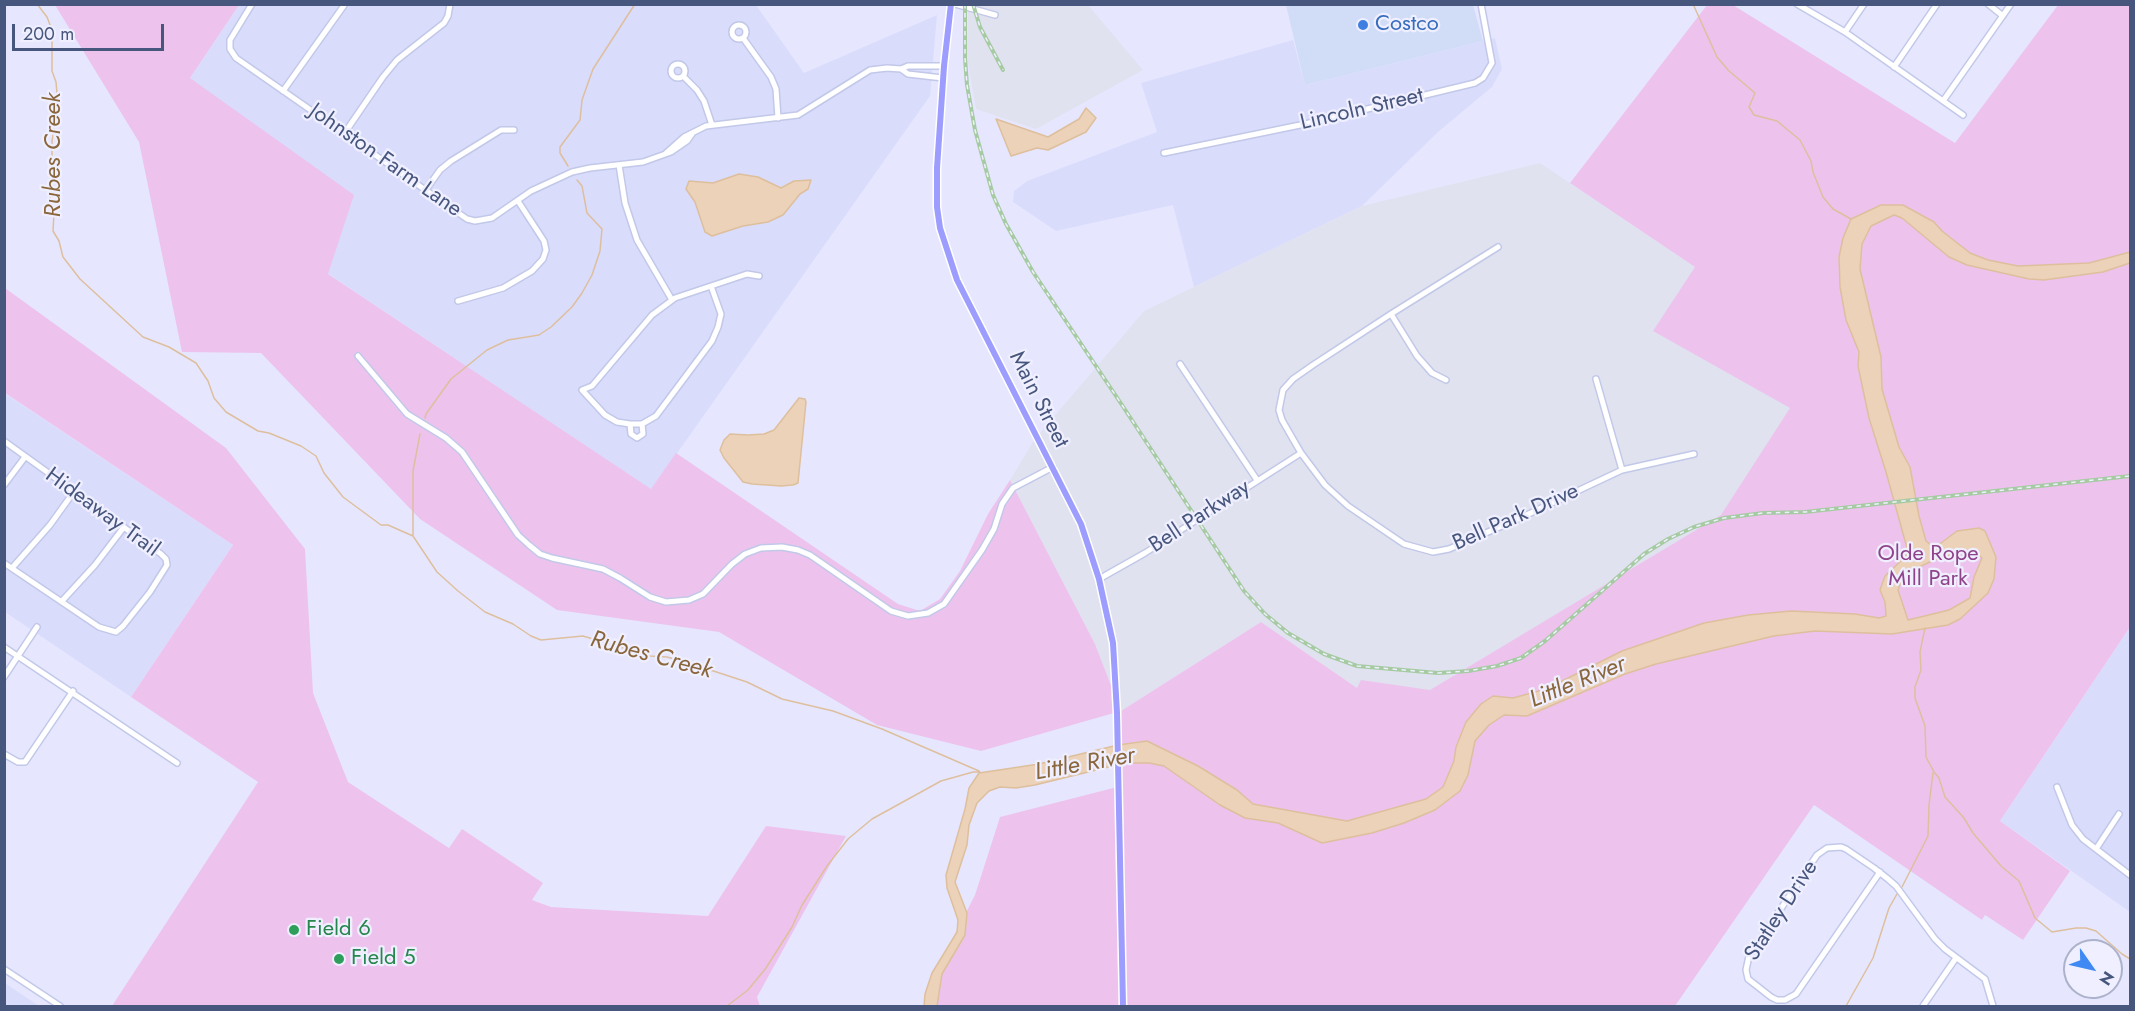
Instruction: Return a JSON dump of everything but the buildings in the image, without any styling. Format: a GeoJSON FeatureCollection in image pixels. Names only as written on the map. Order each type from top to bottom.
{"type":"FeatureCollection","features":[{"type":"Feature","properties":{"kind":"main road","name":"Main Street"},"geometry":{"type":"LineString","coordinates":[[953,4],[944,66],[937,168],[937,207],[946,252],[957,280],[1081,524],[1099,579],[1113,643],[1117,713],[1123,1006]]}},
{"type":"Feature","properties":{"kind":"street","name":"Johnston Farm Lane"},"geometry":{"type":"LineString","coordinates":[[252,4],[230,40],[230,49],[236,58],[460,216],[475,221],[498,215],[531,191],[563,176],[590,168],[643,162],[666,154],[684,137],[706,126],[791,117],[804,112],[870,70],[901,69],[909,66],[944,66]]}},
{"type":"Feature","properties":{"kind":"street"},"geometry":{"type":"LineString","coordinates":[[283,91],[345,4]]}},
{"type":"Feature","properties":{"kind":"street"},"geometry":{"type":"LineString","coordinates":[[344,134],[397,60],[444,23],[450,4]]}},
{"type":"Feature","properties":{"kind":"street"},"geometry":{"type":"LineString","coordinates":[[953,4],[995,15]]}},
{"type":"Feature","properties":{"kind":"street","name":"Lincoln Street"},"geometry":{"type":"LineString","coordinates":[[1164,153],[1305,124],[1475,83],[1483,78],[1492,63],[1481,4]]}},
{"type":"Feature","properties":{"kind":"street"},"geometry":{"type":"LineString","coordinates":[[1797,4],[1845,32],[1963,115]]}},
{"type":"Feature","properties":{"kind":"street"},"geometry":{"type":"LineString","coordinates":[[1845,32],[1864,4]]}},
{"type":"Feature","properties":{"kind":"street"},"geometry":{"type":"LineString","coordinates":[[1894,67],[1938,4]]}},
{"type":"Feature","properties":{"kind":"street"},"geometry":{"type":"LineString","coordinates":[[1988,4],[2003,16]]}},
{"type":"Feature","properties":{"kind":"street"},"geometry":{"type":"LineString","coordinates":[[1943,101],[2011,4]]}},
{"type":"Feature","properties":{"kind":"street"},"geometry":{"type":"LineString","coordinates":[[743,38],[771,77],[776,89],[778,118]]}},
{"type":"Feature","properties":{"kind":"street","name":"Johnston Farm Lane"},"geometry":{"type":"LineString","coordinates":[[901,69],[908,74],[943,78]]}},
{"type":"Feature","properties":{"kind":"street"},"geometry":{"type":"LineString","coordinates":[[683,76],[698,90],[712,125]]}},
{"type":"Feature","properties":{"kind":"street"},"geometry":{"type":"LineString","coordinates":[[425,191],[440,170],[451,161],[501,130],[514,130]]}},
{"type":"Feature","properties":{"kind":"street"},"geometry":{"type":"LineString","coordinates":[[619,165],[625,203],[637,240],[672,300]]}},
{"type":"Feature","properties":{"kind":"street"},"geometry":{"type":"LineString","coordinates":[[458,301],[503,288],[532,271],[543,259],[546,250],[544,241],[518,201]]}},
{"type":"Feature","properties":{"kind":"street","name":"Bell Park Drive"},"geometry":{"type":"LineString","coordinates":[[1498,247],[1293,379],[1283,390],[1279,410],[1301,453],[1325,485],[1348,506],[1404,544],[1434,552],[1449,549],[1622,470],[1694,454]]}},
{"type":"Feature","properties":{"kind":"street"},"geometry":{"type":"LineString","coordinates":[[711,286],[721,314],[718,327],[712,341],[656,416],[642,424],[630,424],[618,422],[605,415],[582,390],[592,386],[644,322],[672,300],[711,286],[747,274],[759,276]]}},
{"type":"Feature","properties":{"kind":"street"},"geometry":{"type":"LineString","coordinates":[[1391,314],[1417,356],[1432,374],[1446,380]]}},
{"type":"Feature","properties":{"kind":"street"},"geometry":{"type":"LineString","coordinates":[[358,356],[408,414],[446,438],[462,452],[518,535],[540,554],[603,569],[650,597],[666,602],[689,600],[703,594],[745,554],[762,548],[782,547],[810,555],[891,611],[908,616],[928,613],[944,604],[982,550],[1002,504],[1013,488],[1053,467]]}},
{"type":"Feature","properties":{"kind":"street"},"geometry":{"type":"LineString","coordinates":[[1180,364],[1257,480]]}},
{"type":"Feature","properties":{"kind":"street"},"geometry":{"type":"LineString","coordinates":[[1596,380],[1622,470]]}},
{"type":"Feature","properties":{"kind":"street"},"geometry":{"type":"LineString","coordinates":[[630,424],[631,434],[637,438],[643,434],[642,424]]}},
{"type":"Feature","properties":{"kind":"street","name":"Hideaway Trail"},"geometry":{"type":"LineString","coordinates":[[4,441],[73,493],[161,554],[166,559],[167,565],[155,585],[116,632],[99,627],[4,563]]}},
{"type":"Feature","properties":{"kind":"street","name":"Bell Parkway"},"geometry":{"type":"LineString","coordinates":[[1099,579],[1145,553],[1301,453]]}},
{"type":"Feature","properties":{"kind":"street"},"geometry":{"type":"LineString","coordinates":[[4,485],[25,457]]}},
{"type":"Feature","properties":{"kind":"street"},"geometry":{"type":"LineString","coordinates":[[12,568],[50,525],[73,493]]}},
{"type":"Feature","properties":{"kind":"street"},"geometry":{"type":"LineString","coordinates":[[62,601],[95,565],[124,527]]}},
{"type":"Feature","properties":{"kind":"street"},"geometry":{"type":"LineString","coordinates":[[4,677],[38,627]]}},
{"type":"Feature","properties":{"kind":"street"},"geometry":{"type":"LineString","coordinates":[[4,647],[73,691],[177,763]]}},
{"type":"Feature","properties":{"kind":"street"},"geometry":{"type":"LineString","coordinates":[[4,754],[18,762],[25,762],[73,691]]}},
{"type":"Feature","properties":{"kind":"street"},"geometry":{"type":"LineString","coordinates":[[2057,787],[2072,825],[2083,839],[2130,875]]}},
{"type":"Feature","properties":{"kind":"street"},"geometry":{"type":"LineString","coordinates":[[2096,849],[2119,814]]}},
{"type":"Feature","properties":{"kind":"street","name":"Statley Drive"},"geometry":{"type":"LineString","coordinates":[[1880,872],[1796,994],[1785,1000],[1778,1000],[1748,979],[1746,970],[1749,956],[1822,851],[1833,847],[1846,849],[1880,872],[1896,886],[1935,939],[1985,979],[1993,1006]]}},
{"type":"Feature","properties":{"kind":"street"},"geometry":{"type":"LineString","coordinates":[[1923,1006],[1956,958]]}},
{"type":"Feature","properties":{"kind":"street"},"geometry":{"type":"LineString","coordinates":[[4,969],[60,1006]]}},
{"type":"Feature","properties":{"kind":"shaded area"},"geometry":{"type":"Polygon","coordinates":[[[239,5],[756,5],[804,73],[937,15],[930,96],[651,490],[327,273],[190,78],[239,5]]]}},
{"type":"Feature","properties":{"kind":"shaded area"},"geometry":{"type":"Polygon","coordinates":[[[968,5],[1088,5],[1143,70],[1036,129],[976,109],[967,57],[968,5]]]}},
{"type":"Feature","properties":{"kind":"shaded area"},"geometry":{"type":"Polygon","coordinates":[[[1286,5],[1473,5],[1483,41],[1305,85],[1286,5]]]}},
{"type":"Feature","properties":{"kind":"shaded area"},"geometry":{"type":"Polygon","coordinates":[[[1495,38],[1502,69],[1492,87],[1438,132],[1362,206],[1194,287],[1173,205],[1056,231],[1013,202],[1014,191],[1027,181],[1157,132],[1141,83],[1293,40],[1305,85],[1495,38]]]}},
{"type":"Feature","properties":{"kind":"shaded area"},"geometry":{"type":"Polygon","coordinates":[[[1540,163],[1743,299],[1801,415],[1740,504],[1393,713],[1261,622],[1121,711],[1095,644],[1010,480],[1034,440],[1144,311],[1362,206],[1540,163]]]}},
{"type":"Feature","properties":{"kind":"shaded area"},"geometry":{"type":"Polygon","coordinates":[[[4,393],[233,545],[131,697],[5,612],[4,393]]]}},
{"type":"Feature","properties":{"kind":"shaded area"},"geometry":{"type":"Polygon","coordinates":[[[2130,627],[2130,912],[2000,821],[2130,627]]]}},
{"type":"Feature","properties":{"kind":"shaded area"},"geometry":{"type":"Polygon","coordinates":[[[5,983],[39,1006],[5,1006],[5,983]]]}},
{"type":"Feature","properties":{"kind":"green space"},"geometry":{"type":"Polygon","coordinates":[[[55,5],[239,5],[190,78],[354,195],[328,274],[651,489],[676,453],[898,604],[920,611],[940,599],[960,571],[988,514],[1010,480],[1095,644],[1121,711],[981,751],[877,725],[719,632],[557,610],[420,519],[261,353],[182,352],[139,142],[55,5]]]}},
{"type":"Feature","properties":{"kind":"green space","name":"Olde Rope Mill Park"},"geometry":{"type":"Polygon","coordinates":[[[1707,5],[1733,5],[1955,143],[2058,5],[2130,5],[2130,627],[2000,821],[2070,871],[2023,940],[1985,915],[1982,920],[1814,805],[1675,1006],[926,1006],[926,991],[975,895],[1000,817],[1121,786],[1121,711],[1261,622],[1357,688],[1361,680],[1430,690],[1721,515],[1790,408],[1653,331],[1695,267],[1570,183],[1707,5]]]}},
{"type":"Feature","properties":{"kind":"green space"},"geometry":{"type":"Polygon","coordinates":[[[5,288],[226,448],[305,549],[313,693],[348,782],[449,848],[462,829],[543,883],[532,900],[551,907],[708,916],[766,826],[846,836],[757,997],[760,1006],[112,1006],[258,782],[131,697],[233,545],[5,393],[5,288]]]}},
{"type":"Feature","properties":{"kind":"water"},"geometry":{"type":"Polygon","coordinates":[[[1086,108],[1096,118],[1086,132],[1048,150],[1037,148],[1011,156],[996,119],[1048,137],[1079,119],[1086,108]]]}},
{"type":"Feature","properties":{"kind":"water"},"geometry":{"type":"Polygon","coordinates":[[[739,174],[758,177],[781,188],[794,181],[811,180],[808,189],[800,194],[783,215],[768,222],[743,226],[712,236],[705,232],[695,202],[686,189],[689,181],[713,183],[739,174]]]}},
{"type":"Feature","properties":{"kind":"water"},"geometry":{"type":"Polygon","coordinates":[[[1881,205],[1903,205],[1934,222],[1970,253],[1988,260],[2018,266],[2089,263],[2130,252],[2130,263],[2103,272],[2044,280],[2029,279],[1967,265],[1949,257],[1902,218],[1894,215],[1871,226],[1862,244],[1860,269],[1881,357],[1882,389],[1899,447],[1910,467],[1926,541],[1937,546],[1957,531],[1979,528],[1985,531],[1996,557],[1994,579],[1988,593],[1960,619],[1948,625],[1892,634],[1815,631],[1774,636],[1656,664],[1625,674],[1527,716],[1504,715],[1489,725],[1475,741],[1468,775],[1460,791],[1435,810],[1372,833],[1322,843],[1278,823],[1245,818],[1220,805],[1164,766],[1149,763],[1125,763],[1035,785],[1016,788],[1000,787],[989,791],[977,803],[969,825],[967,845],[955,882],[967,913],[965,935],[942,974],[937,1006],[924,1006],[925,994],[932,973],[957,932],[958,920],[947,888],[946,875],[969,788],[979,773],[1039,764],[1118,745],[1147,741],[1198,766],[1237,790],[1253,804],[1347,821],[1426,799],[1443,787],[1466,722],[1481,704],[1493,696],[1513,698],[1546,689],[1622,651],[1704,623],[1748,615],[1791,611],[1855,614],[1879,618],[1886,616],[1885,602],[1880,590],[1885,576],[1907,555],[1907,548],[1869,418],[1858,366],[1859,352],[1846,320],[1840,287],[1839,257],[1843,238],[1851,219],[1881,205]],[[1973,549],[1934,560],[1911,571],[1902,579],[1898,590],[1908,620],[1949,610],[1970,598],[1974,577],[1982,558],[1973,549]]]}},
{"type":"Feature","properties":{"kind":"water"},"geometry":{"type":"Polygon","coordinates":[[[799,398],[805,399],[806,402],[798,483],[781,486],[743,482],[720,450],[724,440],[730,434],[764,434],[774,430],[799,398]]]}},
{"type":"Feature","properties":{"kind":"waterway","name":"Rubes Creek"},"geometry":{"type":"LineString","coordinates":[[37,4],[47,17],[52,30],[52,71],[56,82],[58,105],[52,141],[49,193],[54,213],[53,231],[59,241],[63,257],[80,279],[143,337],[169,347],[196,363],[208,381],[214,398],[226,412],[258,431],[301,446],[316,456],[324,473],[343,497],[381,525],[388,525],[413,536],[437,572],[458,591],[485,612],[513,624],[531,636],[541,640],[583,636],[650,656],[667,657],[692,664],[747,682],[782,699],[833,711],[882,729],[979,771]]}},
{"type":"Feature","properties":{"kind":"waterway"},"geometry":{"type":"LineString","coordinates":[[568,166],[560,153],[560,147],[580,120],[582,100],[593,69],[635,4]]}},
{"type":"Feature","properties":{"kind":"waterway"},"geometry":{"type":"LineString","coordinates":[[1693,4],[1717,57],[1729,71],[1755,93],[1749,107],[1754,115],[1777,121],[1800,140],[1811,161],[1823,197],[1833,209],[1851,219]]}},
{"type":"Feature","properties":{"kind":"waterway"},"geometry":{"type":"LineString","coordinates":[[425,418],[451,379],[487,350],[508,340],[539,335],[572,307],[582,293],[592,275],[600,251],[602,229],[587,213],[582,186],[577,180]]}},
{"type":"Feature","properties":{"kind":"waterway"},"geometry":{"type":"LineString","coordinates":[[413,535],[413,471],[420,434]]}},
{"type":"Feature","properties":{"kind":"waterway"},"geometry":{"type":"LineString","coordinates":[[1925,628],[1920,652],[1921,670],[1915,687],[1915,698],[1925,726],[1926,757],[1939,778],[1945,797],[2001,866],[2019,881],[2035,918],[2052,932],[2076,928],[2096,931],[2130,959]]}},
{"type":"Feature","properties":{"kind":"waterway","name":"Little River"},"geometry":{"type":"LineString","coordinates":[[727,1006],[748,990],[766,968],[792,927],[802,905],[848,839],[872,819],[941,781],[980,772]]}},
{"type":"Feature","properties":{"kind":"waterway"},"geometry":{"type":"LineString","coordinates":[[1902,887],[1928,836],[1933,773]]}},
{"type":"Feature","properties":{"kind":"waterway"},"geometry":{"type":"LineString","coordinates":[[1846,1006],[1873,958],[1889,908],[1897,894]]}},
{"type":"Feature","properties":{"kind":"railway"},"geometry":{"type":"LineString","coordinates":[[965,4],[967,85],[975,130],[993,195],[1006,224],[1033,272],[1244,591],[1265,614],[1288,633],[1324,654],[1357,666],[1438,673],[1497,666],[1521,658],[1545,641],[1644,554],[1694,527],[1724,518],[1763,513],[1805,512],[2130,476]]}},
{"type":"Feature","properties":{"kind":"railway"},"geometry":{"type":"LineString","coordinates":[[973,4],[980,27],[1003,70]]}},
{"type":"Feature","properties":{"kind":"place","name":"Costco"},"geometry":{"type":"Point","coordinates":[1363,25]}},
{"type":"Feature","properties":{"kind":"place","name":"Field 6"},"geometry":{"type":"Point","coordinates":[294,930]}},
{"type":"Feature","properties":{"kind":"place","name":"Field 5"},"geometry":{"type":"Point","coordinates":[339,959]}}]}
